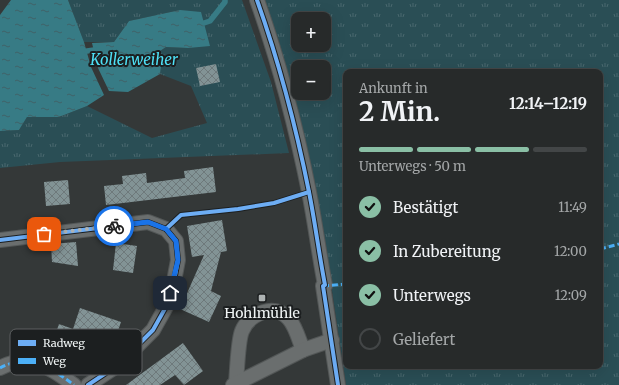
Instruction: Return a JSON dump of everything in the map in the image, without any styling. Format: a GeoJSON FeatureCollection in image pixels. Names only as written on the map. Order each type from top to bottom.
{"type":"FeatureCollection","features":[{"type":"Feature","properties":{"kind":"street"},"geometry":{"type":"LineString","coordinates":[[257,0],[270,36],[309,192],[325,285],[338,385]]}},
{"type":"Feature","properties":{"kind":"street"},"geometry":{"type":"LineString","coordinates":[[0,240],[148,222],[166,229],[176,241],[178,260],[174,281],[167,305],[153,330],[142,341]]}},
{"type":"Feature","properties":{"kind":"street"},"geometry":{"type":"LineString","coordinates":[[235,384],[241,332],[247,322],[259,313],[271,310],[282,313],[289,319],[303,350]]}},
{"type":"Feature","properties":{"kind":"street"},"geometry":{"type":"LineString","coordinates":[[235,384],[303,350],[332,340]]}},
{"type":"Feature","properties":{"kind":"street"},"geometry":{"type":"LineString","coordinates":[[0,368],[10,363]]}},
{"type":"Feature","properties":{"kind":"street"},"geometry":{"type":"LineString","coordinates":[[61,375],[74,385]]}},
{"type":"Feature","properties":{"kind":"street"},"geometry":{"type":"LineString","coordinates":[[88,385],[103,375]]}},
{"type":"Feature","properties":{"kind":"green space"},"geometry":{"type":"Polygon","coordinates":[[[68,0],[242,0],[271,82],[289,153],[60,162],[0,168],[0,131],[19,130],[27,117],[59,117],[87,106],[152,138],[207,123],[191,86],[160,74],[162,60],[160,51],[166,47],[188,48],[180,10],[129,21],[114,42],[84,42],[68,0]]]}},
{"type":"Feature","properties":{"kind":"green space"},"geometry":{"type":"Polygon","coordinates":[[[264,0],[619,0],[619,385],[346,385],[344,369],[603,369],[603,69],[343,69],[343,365],[330,277],[292,100],[331,100],[331,60],[291,60],[291,97],[279,41],[264,0]]]}},
{"type":"Feature","properties":{"kind":"water"},"geometry":{"type":"Polygon","coordinates":[[[11,0],[68,0],[84,42],[91,67],[104,95],[87,106],[59,117],[27,117],[19,130],[0,131],[0,15],[11,0]]]}},
{"type":"Feature","properties":{"kind":"water","name":"Kollerweiher"},"geometry":{"type":"Polygon","coordinates":[[[180,10],[201,12],[210,46],[188,48],[166,47],[160,51],[162,60],[160,74],[128,92],[109,91],[98,68],[92,43],[114,42],[129,21],[180,10]]]}},
{"type":"Feature","properties":{"kind":"building"},"geometry":{"type":"Polygon","coordinates":[[[216,64],[220,82],[200,86],[196,68],[216,64]]]}},
{"type":"Feature","properties":{"kind":"building"},"geometry":{"type":"Polygon","coordinates":[[[213,167],[216,192],[106,205],[104,186],[123,184],[122,176],[146,173],[147,183],[185,178],[184,171],[213,167]]]}},
{"type":"Feature","properties":{"kind":"building"},"geometry":{"type":"Polygon","coordinates":[[[68,180],[70,204],[46,206],[44,182],[68,180]]]}},
{"type":"Feature","properties":{"kind":"building"},"geometry":{"type":"Polygon","coordinates":[[[222,220],[227,251],[221,252],[211,291],[221,296],[209,322],[180,309],[204,255],[192,257],[187,226],[222,220]]]}},
{"type":"Feature","properties":{"kind":"building"},"geometry":{"type":"Polygon","coordinates":[[[76,242],[78,266],[52,262],[51,244],[76,242]]]}},
{"type":"Feature","properties":{"kind":"building"},"geometry":{"type":"Polygon","coordinates":[[[116,243],[137,246],[133,273],[113,270],[116,243]]]}},
{"type":"Feature","properties":{"kind":"building"},"geometry":{"type":"Polygon","coordinates":[[[80,308],[121,322],[119,329],[73,329],[80,308]]]}},
{"type":"Feature","properties":{"kind":"building"},"geometry":{"type":"Polygon","coordinates":[[[59,324],[73,329],[57,329],[59,324]]]}},
{"type":"Feature","properties":{"kind":"building"},"geometry":{"type":"Polygon","coordinates":[[[183,343],[203,371],[184,385],[175,375],[160,385],[126,385],[140,375],[142,375],[142,373],[183,343]]]}},
{"type":"Feature","properties":{"kind":"waterway"},"geometry":{"type":"LineString","coordinates":[[204,23],[210,21],[225,0]]}},
{"type":"Feature","properties":{"kind":"waterway"},"geometry":{"type":"LineString","coordinates":[[87,51],[94,50]]}},
{"type":"Feature","properties":{"kind":"marked path"},"geometry":{"type":"LineString","coordinates":[[603,248],[619,244]]}},
{"type":"Feature","properties":{"kind":"marked path"},"geometry":{"type":"LineString","coordinates":[[323,286],[343,284]]}},
{"type":"Feature","properties":{"kind":"marked path"},"geometry":{"type":"LineString","coordinates":[[0,368],[10,364]]}},
{"type":"Feature","properties":{"kind":"marked path"},"geometry":{"type":"LineString","coordinates":[[60,375],[74,385]]}},
{"type":"Feature","properties":{"kind":"cycle path"},"geometry":{"type":"LineString","coordinates":[[257,0],[280,71],[304,168],[325,285],[323,286],[338,385]]}},
{"type":"Feature","properties":{"kind":"cycle path"},"geometry":{"type":"LineString","coordinates":[[166,229],[181,215],[238,209],[274,203],[309,192]]}},
{"type":"Feature","properties":{"kind":"cycle path"},"geometry":{"type":"LineString","coordinates":[[0,240],[148,222],[166,229],[176,241],[178,260],[174,281],[167,305],[153,330],[142,341]]}},
{"type":"Feature","properties":{"kind":"cycle path"},"geometry":{"type":"LineString","coordinates":[[88,385],[103,375]]}},
{"type":"Feature","properties":{"kind":"way so far"},"geometry":{"type":"LineString","coordinates":[[44,234],[114,226]]}},
{"type":"Feature","properties":{"kind":"place","name":"Hohlmühle"},"geometry":{"type":"Point","coordinates":[262,298]}},
{"type":"Feature","properties":{"kind":"route"},"geometry":{"type":"LineString","coordinates":[[114,226],[148,222],[166,229],[176,241],[178,260],[170,293]]}}]}
